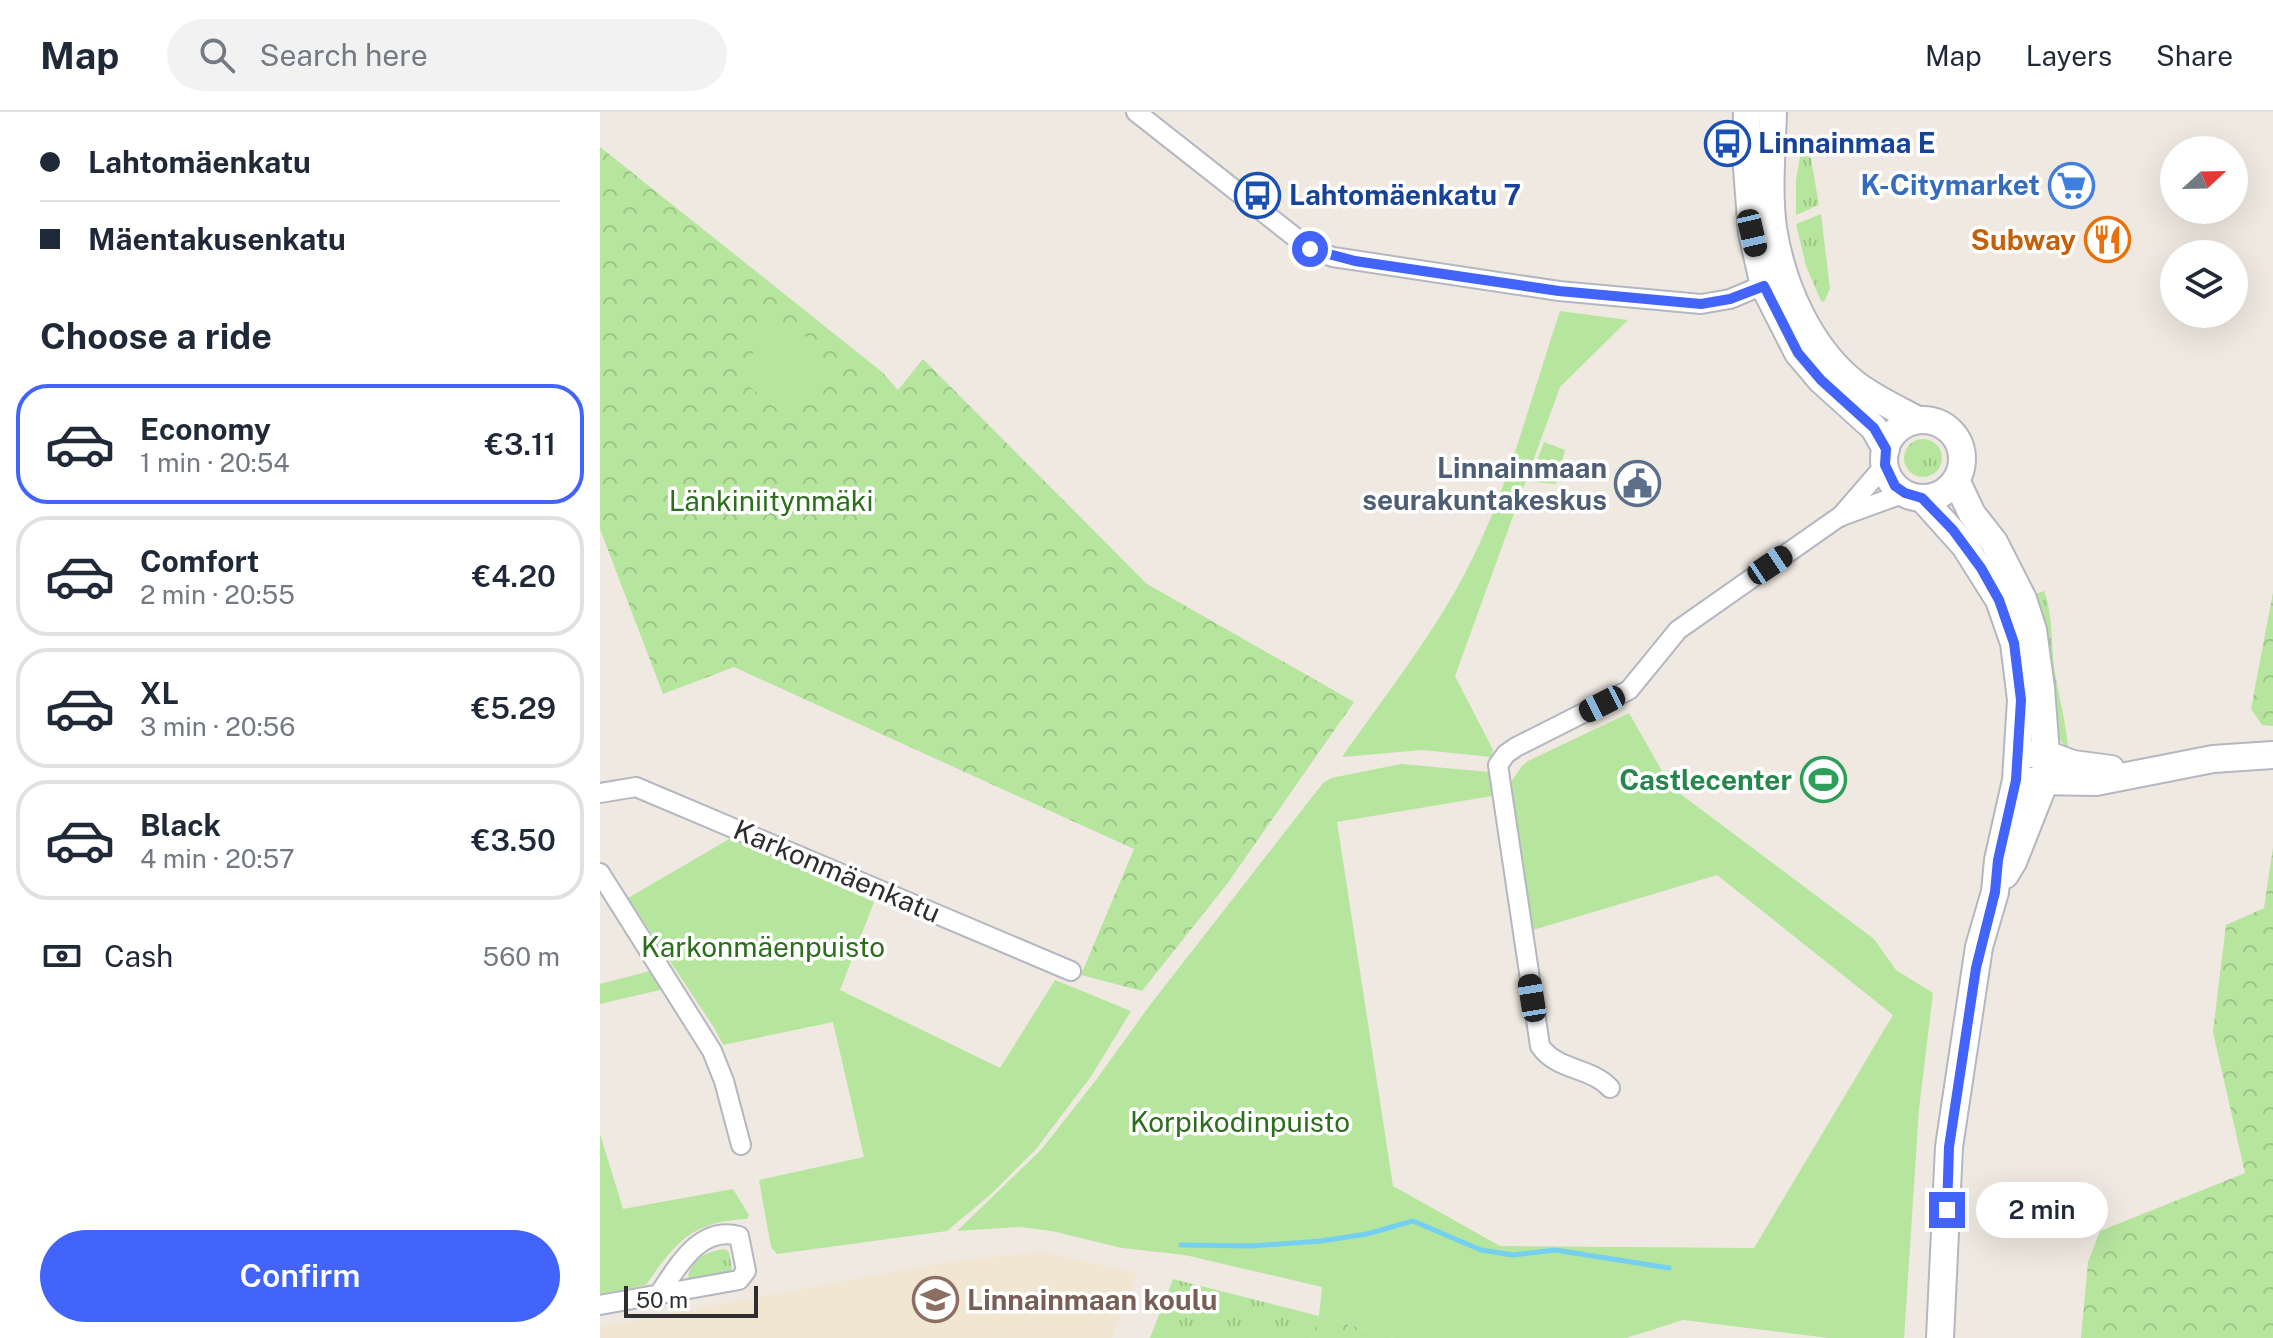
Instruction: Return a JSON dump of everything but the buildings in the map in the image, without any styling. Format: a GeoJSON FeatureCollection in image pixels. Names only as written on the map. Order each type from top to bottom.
{"type":"FeatureCollection","features":[{"type":"Feature","properties":{"kind":"main road"},"geometry":{"type":"LineString","coordinates":[[1747,112],[1746,155],[1752,233],[1775,280],[1798,353],[1821,380],[1874,428],[1895,486],[1913,496],[1959,538],[1999,600],[2014,643],[2021,700],[2018,767],[1998,860],[1995,892],[1979,947],[1949,1147],[1940,1338]]}},
{"type":"Feature","properties":{"kind":"main road"},"geometry":{"type":"LineString","coordinates":[[1773,112],[1775,280],[1828,357],[1855,384],[1918,420],[1935,422],[1953,433],[1959,444],[1961,468],[1956,480],[1947,490],[1935,496],[1913,496]]}},
{"type":"Feature","properties":{"kind":"main road"},"geometry":{"type":"LineString","coordinates":[[1886,457],[1897,430],[1918,420]]}},
{"type":"Feature","properties":{"kind":"main road"},"geometry":{"type":"LineString","coordinates":[[1956,480],[1972,514],[1994,542],[2033,630],[2046,754],[2045,781],[2013,862],[1995,892]]}},
{"type":"Feature","properties":{"kind":"main road"},"geometry":{"type":"LineString","coordinates":[[2018,767],[2046,754],[2073,764],[2135,772]]}},
{"type":"Feature","properties":{"kind":"main road"},"geometry":{"type":"LineString","coordinates":[[2018,767],[2045,781],[2096,782],[2213,759],[2273,755]]}},
{"type":"Feature","properties":{"kind":"street"},"geometry":{"type":"LineString","coordinates":[[1136,112],[1310,249],[1333,257],[1559,291],[1701,304],[1730,299],[1775,280]]}},
{"type":"Feature","properties":{"kind":"street"},"geometry":{"type":"LineString","coordinates":[[1610,1088],[1604,1081],[1555,1061],[1540,1046],[1498,765],[1516,747],[1629,690],[1678,630],[1839,517],[1886,457]]}},
{"type":"Feature","properties":{"kind":"street"},"geometry":{"type":"LineString","coordinates":[[1839,517],[1913,496]]}},
{"type":"Feature","properties":{"kind":"street","name":"Karkonmäenkatu"},"geometry":{"type":"LineString","coordinates":[[600,793],[636,787],[1071,971]]}},
{"type":"Feature","properties":{"kind":"street"},"geometry":{"type":"LineString","coordinates":[[600,873],[712,1051],[724,1081],[741,1145]]}},
{"type":"Feature","properties":{"kind":"street"},"geometry":{"type":"LineString","coordinates":[[600,1305],[739,1280],[746,1271],[739,1236],[728,1233],[713,1235],[691,1248],[659,1294]]}},
{"type":"Feature","properties":{"kind":"shaded area","name":"Linnainmaan koulu"},"geometry":{"type":"Polygon","coordinates":[[[1043,1252],[1137,1273],[1112,1338],[600,1338],[600,1327],[947,1262],[1043,1252]]]}},
{"type":"Feature","properties":{"kind":"green space"},"geometry":{"type":"Polygon","coordinates":[[[1804,134],[1819,205],[1796,215],[1796,180],[1804,134]]]}},
{"type":"Feature","properties":{"kind":"green space","name":"Länkiniitynmäki"},"geometry":{"type":"Polygon","coordinates":[[[600,147],[882,372],[898,390],[923,359],[1147,584],[1354,702],[1227,884],[1142,991],[1081,975],[1134,849],[734,667],[663,694],[600,529],[600,147]]]}},
{"type":"Feature","properties":{"kind":"green space"},"geometry":{"type":"Polygon","coordinates":[[[1821,214],[1830,289],[1824,302],[1806,266],[1796,224],[1821,214]]]}},
{"type":"Feature","properties":{"kind":"green space"},"geometry":{"type":"Polygon","coordinates":[[[1560,311],[1628,320],[1560,387],[1455,676],[1493,750],[1491,757],[1422,750],[1342,757],[1406,668],[1464,575],[1506,479],[1560,311]]]}},
{"type":"Feature","properties":{"kind":"green space"},"geometry":{"type":"Polygon","coordinates":[[[768,322],[793,328],[819,346],[826,389],[815,397],[777,409],[745,383],[742,373],[758,344],[758,332],[768,322]]]}},
{"type":"Feature","properties":{"kind":"green space"},"geometry":{"type":"Polygon","coordinates":[[[1923,439],[1937,444],[1942,458],[1937,472],[1923,477],[1909,472],[1904,458],[1909,444],[1923,439]]]}},
{"type":"Feature","properties":{"kind":"green space"},"geometry":{"type":"Polygon","coordinates":[[[1544,442],[1565,450],[1556,484],[1533,482],[1532,474],[1544,442]]]}},
{"type":"Feature","properties":{"kind":"green space"},"geometry":{"type":"Polygon","coordinates":[[[2044,591],[2068,748],[2059,738],[2049,700],[2036,594],[2044,591]]]}},
{"type":"Feature","properties":{"kind":"green space"},"geometry":{"type":"Polygon","coordinates":[[[2273,592],[2273,726],[2262,725],[2251,709],[2273,592]]]}},
{"type":"Feature","properties":{"kind":"green space","name":"Korpikodinpuisto"},"geometry":{"type":"Polygon","coordinates":[[[1629,713],[1671,787],[1874,939],[1896,970],[1933,993],[1919,1109],[1904,1338],[1829,1338],[1683,1320],[1626,1338],[1394,1338],[1319,1316],[1322,1287],[1185,1255],[1122,1248],[1052,1231],[1019,1227],[957,1231],[1041,1150],[1323,783],[1331,778],[1401,764],[1489,772],[1492,796],[1337,822],[1393,1186],[1500,1246],[1754,1248],[1893,1015],[1717,875],[1533,930],[1511,782],[1528,761],[1629,713]]]}},
{"type":"Feature","properties":{"kind":"green space","name":"Karkonmäenpuisto"},"geometry":{"type":"Polygon","coordinates":[[[731,838],[874,902],[840,990],[1000,1068],[1055,980],[1131,1011],[1092,1075],[1037,1148],[991,1194],[947,1231],[777,1254],[771,1247],[759,1180],[864,1157],[833,1022],[723,1045],[628,898],[731,838]]]}},
{"type":"Feature","properties":{"kind":"green space"},"geometry":{"type":"Polygon","coordinates":[[[2273,847],[2273,1338],[2081,1338],[2088,1262],[2100,1231],[2245,1173],[2213,1032],[2226,925],[2264,908],[2273,847]]]}},
{"type":"Feature","properties":{"kind":"green space"},"geometry":{"type":"Polygon","coordinates":[[[654,970],[664,989],[600,1004],[600,984],[654,970]]]}},
{"type":"Feature","properties":{"kind":"green space"},"geometry":{"type":"Polygon","coordinates":[[[600,1134],[623,1209],[733,1189],[749,1215],[747,1219],[699,1229],[676,1246],[646,1285],[600,1294],[600,1134]]]}},
{"type":"Feature","properties":{"kind":"green space"},"geometry":{"type":"Polygon","coordinates":[[[725,1249],[729,1252],[732,1271],[691,1280],[688,1277],[697,1260],[725,1249]]]}},
{"type":"Feature","properties":{"kind":"green space"},"geometry":{"type":"Polygon","coordinates":[[[1173,1279],[1319,1316],[1311,1338],[1150,1338],[1173,1279]]]}},
{"type":"Feature","properties":{"kind":"green space"},"geometry":{"type":"Polygon","coordinates":[[[1319,1316],[1394,1338],[1311,1338],[1319,1316]]]}},
{"type":"Feature","properties":{"kind":"waterway"},"geometry":{"type":"LineString","coordinates":[[1181,1245],[1251,1246],[1321,1241],[1367,1234],[1413,1221],[1481,1250],[1513,1255],[1555,1250],[1669,1268]]}},
{"type":"Feature","properties":{"kind":"place","name":"Linnainmaa E"},"geometry":{"type":"Point","coordinates":[1727,143]}},
{"type":"Feature","properties":{"kind":"place","name":"K-Citymarket"},"geometry":{"type":"Point","coordinates":[2071,185]}},
{"type":"Feature","properties":{"kind":"place","name":"Lahtomäenkatu 7"},"geometry":{"type":"Point","coordinates":[1258,195]}},
{"type":"Feature","properties":{"kind":"place","name":"Subway"},"geometry":{"type":"Point","coordinates":[2107,240]}},
{"type":"Feature","properties":{"kind":"place","name":"Linnainmaan seurakuntakeskus"},"geometry":{"type":"Point","coordinates":[1638,484]}},
{"type":"Feature","properties":{"kind":"place","name":"Castlecenter"},"geometry":{"type":"Point","coordinates":[1823,780]}},
{"type":"Feature","properties":{"kind":"place","name":"Linnainmaan koulu"},"geometry":{"type":"Point","coordinates":[936,1300]}},
{"type":"Feature","properties":{"kind":"route"},"geometry":{"type":"LineString","coordinates":[[1310,249],[1355,261],[1559,291],[1701,304],[1730,299],[1764,286],[1798,353],[1821,380],[1874,428],[1886,449],[1885,465],[1895,486],[1913,497],[1922,498],[1953,530],[1981,568],[1999,600],[2014,643],[2021,700],[2019,754],[1998,860],[1995,892],[1979,947],[1972,990],[1949,1147],[1947,1210]]}}]}
